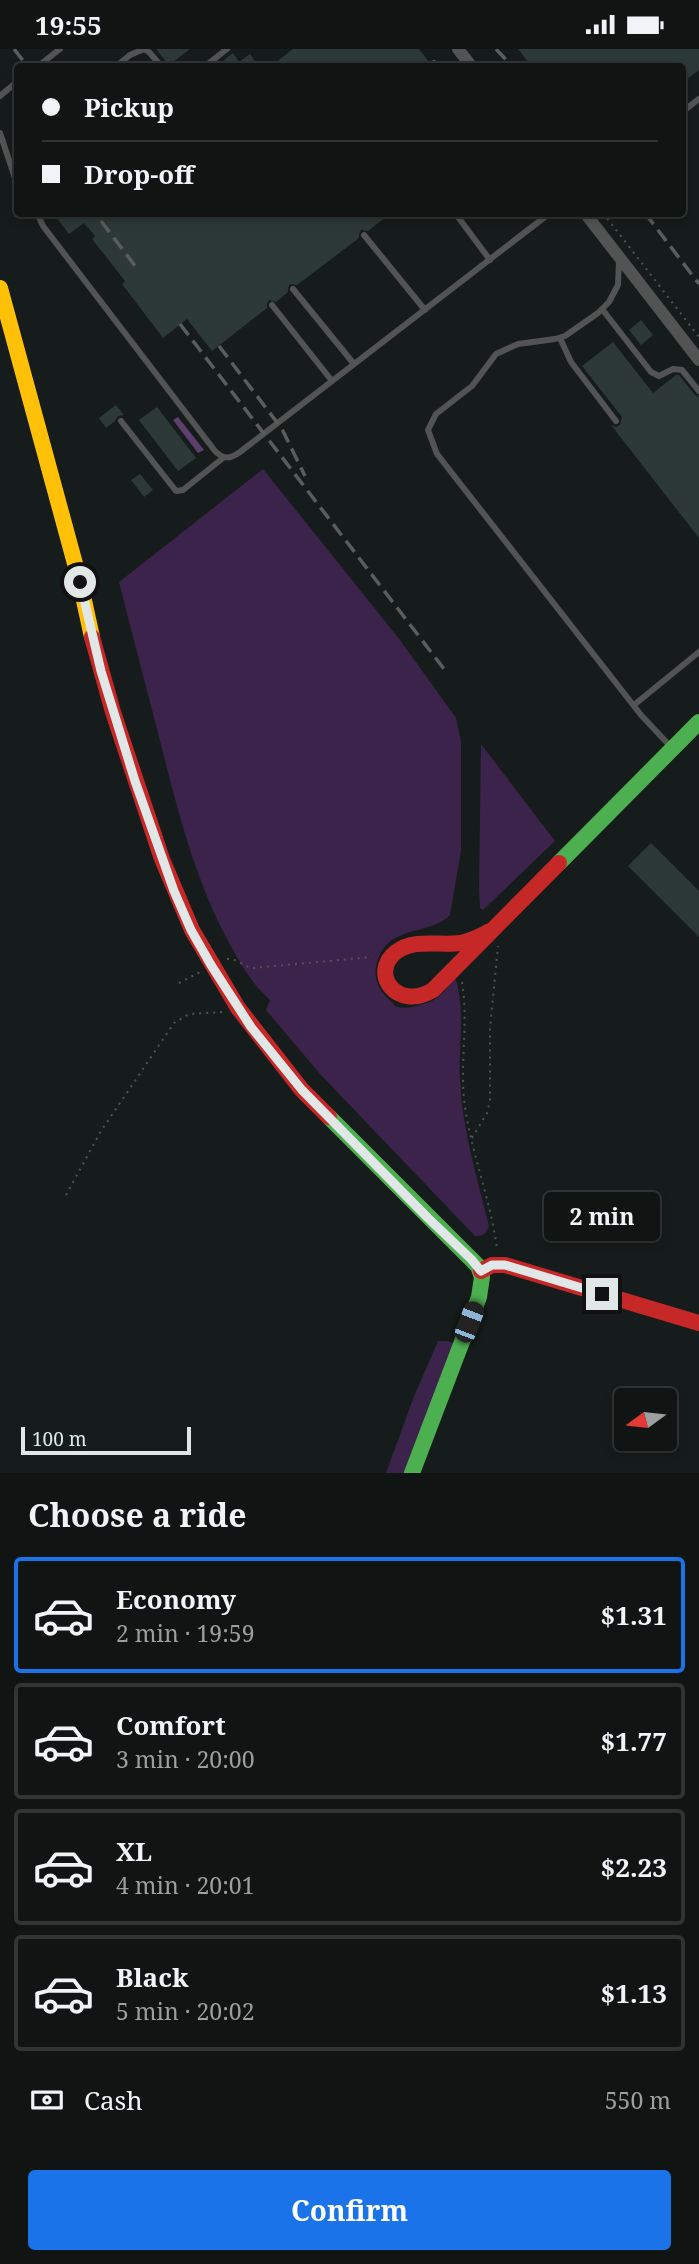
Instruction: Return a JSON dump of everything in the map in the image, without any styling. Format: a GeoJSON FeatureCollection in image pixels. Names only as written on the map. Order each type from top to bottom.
{"type":"FeatureCollection","features":[{"type":"Feature","properties":{"kind":"street"},"geometry":{"type":"LineString","coordinates":[[458,49],[469,63]]}},
{"type":"Feature","properties":{"kind":"street"},"geometry":{"type":"LineString","coordinates":[[588,217],[699,360]]}},
{"type":"Feature","properties":{"kind":"street"},"geometry":{"type":"LineString","coordinates":[[0,288],[117,724],[167,874],[206,968],[302,1090],[481,1271],[479,1297],[412,1473]]}},
{"type":"Feature","properties":{"kind":"street"},"geometry":{"type":"LineString","coordinates":[[493,928],[475,939],[459,943],[410,945],[391,956],[386,969],[388,983],[396,994],[408,999],[432,991],[699,722]]}},
{"type":"Feature","properties":{"kind":"street"},"geometry":{"type":"LineString","coordinates":[[481,1271],[499,1264],[699,1323]]}},
{"type":"Feature","properties":{"kind":"lane"},"geometry":{"type":"LineString","coordinates":[[42,63],[60,49]]}},
{"type":"Feature","properties":{"kind":"lane"},"geometry":{"type":"LineString","coordinates":[[209,63],[227,49]]}},
{"type":"Feature","properties":{"kind":"lane"},"geometry":{"type":"LineString","coordinates":[[120,63],[130,55],[144,50],[159,63]]}},
{"type":"Feature","properties":{"kind":"lane"},"geometry":{"type":"LineString","coordinates":[[0,96],[14,84]]}},
{"type":"Feature","properties":{"kind":"lane"},"geometry":{"type":"LineString","coordinates":[[0,133],[14,175]]}},
{"type":"Feature","properties":{"kind":"lane"},"geometry":{"type":"LineString","coordinates":[[39,217],[43,226],[223,458]]}},
{"type":"Feature","properties":{"kind":"lane"},"geometry":{"type":"LineString","coordinates":[[458,217],[490,260]]}},
{"type":"Feature","properties":{"kind":"lane"},"geometry":{"type":"LineString","coordinates":[[121,421],[176,491],[183,490],[223,458],[230,458],[240,452],[545,217]]}},
{"type":"Feature","properties":{"kind":"lane"},"geometry":{"type":"LineString","coordinates":[[364,235],[425,310]]}},
{"type":"Feature","properties":{"kind":"lane"},"geometry":{"type":"LineString","coordinates":[[618,257],[618,285],[603,309],[560,338],[518,344],[496,354],[472,386],[436,414],[428,430],[437,454],[634,705],[673,748]]}},
{"type":"Feature","properties":{"kind":"lane"},"geometry":{"type":"LineString","coordinates":[[292,289],[354,364]]}},
{"type":"Feature","properties":{"kind":"lane"},"geometry":{"type":"LineString","coordinates":[[272,305],[332,381]]}},
{"type":"Feature","properties":{"kind":"lane"},"geometry":{"type":"LineString","coordinates":[[603,309],[651,372],[659,376],[677,368],[682,370],[699,391]]}},
{"type":"Feature","properties":{"kind":"lane"},"geometry":{"type":"LineString","coordinates":[[560,338],[571,362],[616,421]]}},
{"type":"Feature","properties":{"kind":"lane"},"geometry":{"type":"LineString","coordinates":[[634,705],[699,652]]}},
{"type":"Feature","properties":{"kind":"path"},"geometry":{"type":"LineString","coordinates":[[606,217],[699,337]]}},
{"type":"Feature","properties":{"kind":"path"},"geometry":{"type":"LineString","coordinates":[[471,1139],[487,1113],[490,1101],[490,1028],[499,941],[493,928]]}},
{"type":"Feature","properties":{"kind":"path"},"geometry":{"type":"LineString","coordinates":[[178,983],[230,958],[245,967],[253,968],[391,956]]}},
{"type":"Feature","properties":{"kind":"path"},"geometry":{"type":"LineString","coordinates":[[458,965],[464,1000],[464,1104],[489,1207],[499,1264]]}},
{"type":"Feature","properties":{"kind":"path"},"geometry":{"type":"LineString","coordinates":[[66,1195],[101,1132],[174,1023],[189,1014],[226,1012],[238,1008]]}},
{"type":"Feature","properties":{"kind":"shaded area"},"geometry":{"type":"Polygon","coordinates":[[[178,417],[204,450],[198,453],[173,420],[178,417]]]}},
{"type":"Feature","properties":{"kind":"shaded area"},"geometry":{"type":"Polygon","coordinates":[[[263,469],[400,640],[456,718],[461,742],[461,851],[450,915],[434,925],[406,933],[389,942],[379,955],[376,974],[379,986],[387,998],[395,1006],[405,1008],[437,998],[455,977],[460,1002],[460,1079],[464,1116],[489,1226],[480,1236],[475,1236],[321,1075],[266,1010],[270,1000],[244,969],[219,923],[198,872],[181,819],[119,582],[263,469]]]}},
{"type":"Feature","properties":{"kind":"shaded area"},"geometry":{"type":"Polygon","coordinates":[[[481,744],[555,841],[483,910],[480,908],[479,888],[481,744]]]}},
{"type":"Feature","properties":{"kind":"shaded area"},"geometry":{"type":"Polygon","coordinates":[[[438,1341],[455,1343],[404,1473],[386,1473],[413,1399],[438,1341]]]}},
{"type":"Feature","properties":{"kind":"building"},"geometry":{"type":"Polygon","coordinates":[[[156,49],[190,49],[172,63],[167,63],[156,49]]]}},
{"type":"Feature","properties":{"kind":"building"},"geometry":{"type":"Polygon","coordinates":[[[293,49],[419,49],[429,63],[275,63],[293,49]]]}},
{"type":"Feature","properties":{"kind":"building"},"geometry":{"type":"Polygon","coordinates":[[[518,49],[699,49],[699,70],[686,80],[686,63],[529,63],[518,49]]]}},
{"type":"Feature","properties":{"kind":"building"},"geometry":{"type":"Polygon","coordinates":[[[233,53],[239,62],[250,54],[256,63],[226,63],[224,60],[233,53]]]}},
{"type":"Feature","properties":{"kind":"building"},"geometry":{"type":"Polygon","coordinates":[[[56,217],[386,217],[368,231],[361,230],[359,238],[297,285],[290,284],[288,292],[276,302],[269,300],[267,308],[212,351],[187,319],[163,338],[122,284],[125,281],[92,239],[95,236],[84,223],[69,234],[56,217]]]}},
{"type":"Feature","properties":{"kind":"building"},"geometry":{"type":"Polygon","coordinates":[[[641,320],[653,335],[641,345],[629,330],[641,320]]]}},
{"type":"Feature","properties":{"kind":"building"},"geometry":{"type":"Polygon","coordinates":[[[613,342],[653,393],[679,375],[699,397],[699,538],[611,425],[620,425],[622,417],[582,366],[613,342]]]}},
{"type":"Feature","properties":{"kind":"building"},"geometry":{"type":"Polygon","coordinates":[[[116,405],[124,415],[118,416],[106,428],[99,418],[116,405]]]}},
{"type":"Feature","properties":{"kind":"building"},"geometry":{"type":"Polygon","coordinates":[[[157,407],[196,458],[178,471],[139,420],[157,407]]]}},
{"type":"Feature","properties":{"kind":"building"},"geometry":{"type":"Polygon","coordinates":[[[140,474],[153,490],[144,497],[131,480],[140,474]]]}},
{"type":"Feature","properties":{"kind":"building"},"geometry":{"type":"Polygon","coordinates":[[[651,843],[699,891],[699,937],[628,866],[651,843]]]}},
{"type":"Feature","properties":{"kind":"railway"},"geometry":{"type":"LineString","coordinates":[[14,49],[25,63]]}},
{"type":"Feature","properties":{"kind":"railway"},"geometry":{"type":"LineString","coordinates":[[496,49],[509,63]]}},
{"type":"Feature","properties":{"kind":"railway"},"geometry":{"type":"LineString","coordinates":[[648,217],[699,284]]}},
{"type":"Feature","properties":{"kind":"railway"},"geometry":{"type":"LineString","coordinates":[[101,221],[139,271]]}},
{"type":"Feature","properties":{"kind":"railway"},"geometry":{"type":"LineString","coordinates":[[180,324],[444,669]]}},
{"type":"Feature","properties":{"kind":"railway"},"geometry":{"type":"LineString","coordinates":[[219,346],[282,429],[305,476]]}},
{"type":"Feature","properties":{"kind":"traffic: fast"},"geometry":{"type":"LineString","coordinates":[[559,863],[699,722]]}},
{"type":"Feature","properties":{"kind":"traffic: fast"},"geometry":{"type":"LineString","coordinates":[[329,1117],[478,1266],[482,1277],[479,1297],[412,1473]]}},
{"type":"Feature","properties":{"kind":"traffic: slow"},"geometry":{"type":"LineString","coordinates":[[0,288],[80,582],[92,637]]}},
{"type":"Feature","properties":{"kind":"traffic: jam"},"geometry":{"type":"LineString","coordinates":[[92,637],[113,712],[162,859],[192,930],[238,1008],[302,1090],[329,1117]]}},
{"type":"Feature","properties":{"kind":"traffic: jam"},"geometry":{"type":"LineString","coordinates":[[490,931],[460,943],[419,944],[403,948],[388,961],[386,979],[398,993],[408,996],[420,996],[433,990],[559,863]]}},
{"type":"Feature","properties":{"kind":"traffic: jam"},"geometry":{"type":"LineString","coordinates":[[481,1271],[492,1265],[505,1265],[699,1323]]}},
{"type":"Feature","properties":{"kind":"route"},"geometry":{"type":"LineString","coordinates":[[80,582],[113,712],[167,874],[191,930],[225,989],[251,1027],[302,1090],[481,1271],[492,1265],[505,1265],[602,1294]]}}]}
